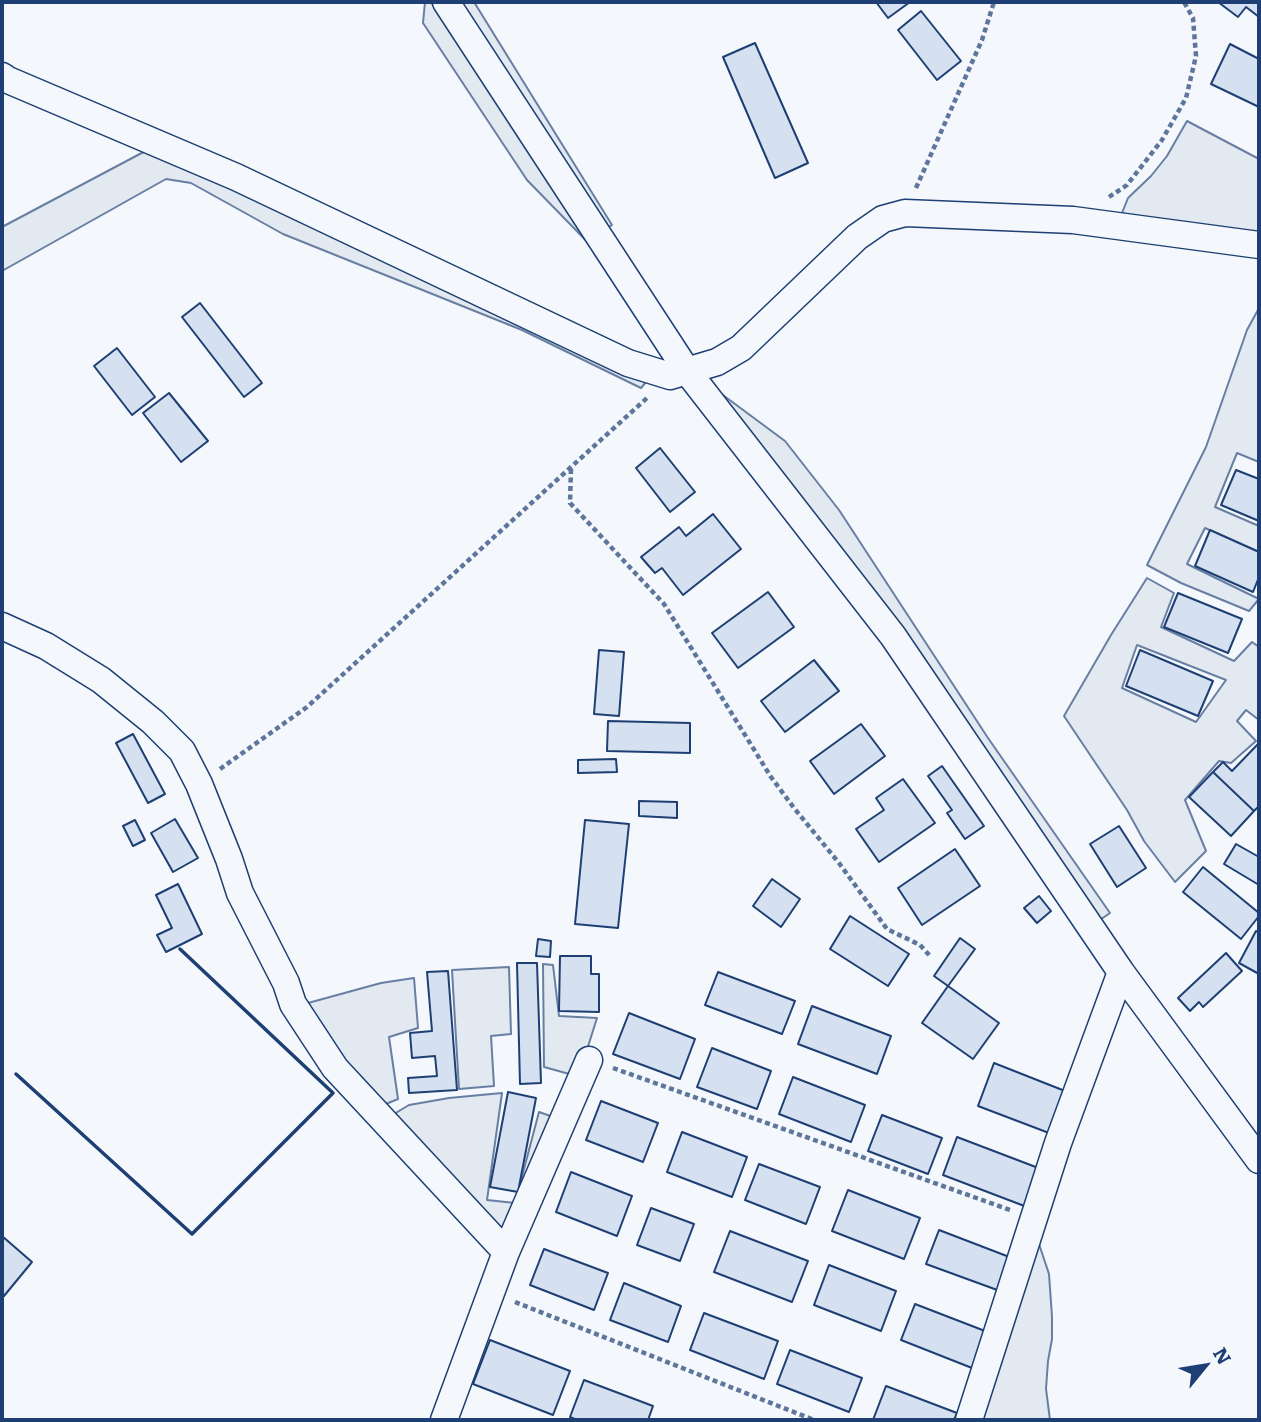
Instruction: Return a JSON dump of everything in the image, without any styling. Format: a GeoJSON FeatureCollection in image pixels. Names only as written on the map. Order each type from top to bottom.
{"type":"FeatureCollection","features":[{"type":"Feature","properties":{"kind":"street"},"geometry":{"type":"LineString","coordinates":[[446,2],[679,374],[893,636],[1121,972],[1259,1160]]}},
{"type":"Feature","properties":{"kind":"street"},"geometry":{"type":"LineString","coordinates":[[2,76],[236,177],[628,363],[679,374],[717,362],[741,348],[857,237],[883,219],[905,213],[1073,220],[1259,245]]}},
{"type":"Feature","properties":{"kind":"street"},"geometry":{"type":"LineString","coordinates":[[2,626],[46,646],[100,680],[153,722],[182,751],[199,784],[240,893],[286,983],[293,1004],[335,1068],[506,1252]]}},
{"type":"Feature","properties":{"kind":"street"},"geometry":{"type":"LineString","coordinates":[[969,1420],[1058,1143],[1121,972]]}},
{"type":"Feature","properties":{"kind":"street"},"geometry":{"type":"LineString","coordinates":[[444,1420],[506,1252],[589,1060]]}},
{"type":"Feature","properties":{"kind":"path"},"geometry":{"type":"LineString","coordinates":[[905,213],[982,40],[994,2]]}},
{"type":"Feature","properties":{"kind":"path"},"geometry":{"type":"LineString","coordinates":[[1073,220],[1127,185],[1162,140],[1186,98],[1196,56],[1193,18],[1184,2]]}},
{"type":"Feature","properties":{"kind":"path"},"geometry":{"type":"LineString","coordinates":[[199,784],[307,707],[679,374]]}},
{"type":"Feature","properties":{"kind":"path"},"geometry":{"type":"LineString","coordinates":[[571,468],[570,503],[664,604],[793,808],[839,863],[887,929],[920,945],[930,956]]}},
{"type":"Feature","properties":{"kind":"path"},"geometry":{"type":"LineString","coordinates":[[589,1060],[1033,1219]]}},
{"type":"Feature","properties":{"kind":"path"},"geometry":{"type":"LineString","coordinates":[[491,1293],[814,1420]]}},
{"type":"Feature","properties":{"kind":"shaded area"},"geometry":{"type":"Polygon","coordinates":[[[425,2],[431,2],[606,261],[527,180],[423,23],[425,2]]]}},
{"type":"Feature","properties":{"kind":"shaded area"},"geometry":{"type":"Polygon","coordinates":[[[452,2],[474,2],[612,225],[601,232],[452,2]]]}},
{"type":"Feature","properties":{"kind":"shaded area"},"geometry":{"type":"Polygon","coordinates":[[[1187,121],[1259,159],[1259,236],[1122,213],[1128,198],[1167,156],[1187,121]]]}},
{"type":"Feature","properties":{"kind":"shaded area"},"geometry":{"type":"Polygon","coordinates":[[[153,147],[650,377],[641,388],[522,330],[283,234],[191,183],[166,179],[2,271],[2,227],[153,147]]]}},
{"type":"Feature","properties":{"kind":"shaded area"},"geometry":{"type":"Polygon","coordinates":[[[1259,308],[1259,462],[1237,453],[1215,507],[1259,526],[1259,552],[1205,528],[1187,564],[1259,599],[1249,611],[1181,583],[1147,565],[1206,447],[1247,330],[1259,308]]]}},
{"type":"Feature","properties":{"kind":"shaded area"},"geometry":{"type":"Polygon","coordinates":[[[708,384],[785,441],[839,510],[988,738],[1110,913],[1097,922],[708,384]]]}},
{"type":"Feature","properties":{"kind":"shaded area"},"geometry":{"type":"Polygon","coordinates":[[[1147,578],[1174,593],[1161,627],[1234,661],[1252,642],[1259,647],[1259,720],[1246,710],[1237,721],[1256,741],[1231,763],[1219,761],[1185,800],[1206,851],[1175,882],[1144,841],[1127,810],[1064,716],[1147,578]],[[1137,645],[1122,688],[1196,722],[1226,680],[1137,645]]]}},
{"type":"Feature","properties":{"kind":"shaded area"},"geometry":{"type":"Polygon","coordinates":[[[543,964],[553,965],[559,1016],[597,1018],[585,1056],[573,1075],[544,1067],[543,964]]]}},
{"type":"Feature","properties":{"kind":"shaded area"},"geometry":{"type":"Polygon","coordinates":[[[509,967],[511,1034],[491,1036],[494,1086],[459,1089],[452,970],[509,967]]]}},
{"type":"Feature","properties":{"kind":"shaded area"},"geometry":{"type":"Polygon","coordinates":[[[414,978],[418,1028],[389,1037],[398,1099],[381,1106],[334,1059],[308,1003],[381,983],[414,978]]]}},
{"type":"Feature","properties":{"kind":"shaded area"},"geometry":{"type":"Polygon","coordinates":[[[502,1093],[487,1200],[515,1203],[539,1112],[559,1119],[505,1245],[389,1117],[409,1105],[502,1093]]]}},
{"type":"Feature","properties":{"kind":"shaded area"},"geometry":{"type":"Polygon","coordinates":[[[1037,1238],[1049,1274],[1052,1339],[1046,1389],[1050,1420],[981,1420],[1037,1238]]]}},
{"type":"Feature","properties":{"kind":"building"},"geometry":{"type":"Polygon","coordinates":[[[876,2],[910,2],[888,18],[876,2]]]}},
{"type":"Feature","properties":{"kind":"building"},"geometry":{"type":"Polygon","coordinates":[[[1218,2],[1259,2],[1259,17],[1246,7],[1238,17],[1218,2]]]}},
{"type":"Feature","properties":{"kind":"building"},"geometry":{"type":"Polygon","coordinates":[[[921,11],[961,61],[937,80],[898,30],[921,11]]]}},
{"type":"Feature","properties":{"kind":"building"},"geometry":{"type":"Polygon","coordinates":[[[755,43],[808,163],[775,178],[723,57],[755,43]]]}},
{"type":"Feature","properties":{"kind":"building"},"geometry":{"type":"Polygon","coordinates":[[[1230,44],[1259,59],[1259,107],[1211,84],[1230,44]]]}},
{"type":"Feature","properties":{"kind":"building"},"geometry":{"type":"Polygon","coordinates":[[[200,303],[262,383],[244,397],[182,317],[200,303]]]}},
{"type":"Feature","properties":{"kind":"building"},"geometry":{"type":"Polygon","coordinates":[[[117,348],[155,397],[132,415],[94,366],[117,348]]]}},
{"type":"Feature","properties":{"kind":"building"},"geometry":{"type":"Polygon","coordinates":[[[169,393],[208,441],[181,462],[143,413],[169,393]]]}},
{"type":"Feature","properties":{"kind":"building"},"geometry":{"type":"Polygon","coordinates":[[[660,448],[695,492],[670,512],[636,468],[660,448]]]}},
{"type":"Feature","properties":{"kind":"building"},"geometry":{"type":"Polygon","coordinates":[[[1236,470],[1259,479],[1259,521],[1221,505],[1236,470]]]}},
{"type":"Feature","properties":{"kind":"building"},"geometry":{"type":"Polygon","coordinates":[[[713,514],[741,549],[683,595],[662,568],[655,573],[641,557],[679,527],[686,536],[713,514]]]}},
{"type":"Feature","properties":{"kind":"building"},"geometry":{"type":"Polygon","coordinates":[[[1210,530],[1259,552],[1259,577],[1253,592],[1195,566],[1210,530]]]}},
{"type":"Feature","properties":{"kind":"building"},"geometry":{"type":"Polygon","coordinates":[[[768,592],[794,627],[738,668],[712,633],[768,592]]]}},
{"type":"Feature","properties":{"kind":"building"},"geometry":{"type":"Polygon","coordinates":[[[1178,593],[1242,619],[1228,653],[1164,627],[1178,593]]]}},
{"type":"Feature","properties":{"kind":"building"},"geometry":{"type":"Polygon","coordinates":[[[599,650],[624,652],[619,716],[594,714],[599,650]]]}},
{"type":"Feature","properties":{"kind":"building"},"geometry":{"type":"Polygon","coordinates":[[[1140,650],[1213,681],[1198,716],[1126,686],[1140,650]]]}},
{"type":"Feature","properties":{"kind":"building"},"geometry":{"type":"Polygon","coordinates":[[[814,660],[839,691],[785,732],[761,701],[814,660]]]}},
{"type":"Feature","properties":{"kind":"building"},"geometry":{"type":"Polygon","coordinates":[[[608,721],[690,723],[690,753],[607,751],[608,721]]]}},
{"type":"Feature","properties":{"kind":"building"},"geometry":{"type":"Polygon","coordinates":[[[861,724],[885,756],[834,794],[810,761],[861,724]]]}},
{"type":"Feature","properties":{"kind":"building"},"geometry":{"type":"Polygon","coordinates":[[[133,734],[165,794],[148,803],[116,743],[133,734]]]}},
{"type":"Feature","properties":{"kind":"building"},"geometry":{"type":"Polygon","coordinates":[[[1259,743],[1259,806],[1254,811],[1213,772],[1223,762],[1232,771],[1259,743]]]}},
{"type":"Feature","properties":{"kind":"building"},"geometry":{"type":"Polygon","coordinates":[[[616,759],[617,772],[578,773],[578,760],[616,759]]]}},
{"type":"Feature","properties":{"kind":"building"},"geometry":{"type":"Polygon","coordinates":[[[942,766],[984,826],[965,839],[947,813],[952,810],[928,776],[942,766]]]}},
{"type":"Feature","properties":{"kind":"building"},"geometry":{"type":"Polygon","coordinates":[[[1213,772],[1254,811],[1231,836],[1189,797],[1213,772]]]}},
{"type":"Feature","properties":{"kind":"building"},"geometry":{"type":"Polygon","coordinates":[[[903,779],[935,823],[879,862],[856,829],[884,810],[876,798],[903,779]]]}},
{"type":"Feature","properties":{"kind":"building"},"geometry":{"type":"Polygon","coordinates":[[[639,801],[677,802],[677,818],[639,816],[639,801]]]}},
{"type":"Feature","properties":{"kind":"building"},"geometry":{"type":"Polygon","coordinates":[[[175,819],[198,858],[173,872],[151,833],[175,819]]]}},
{"type":"Feature","properties":{"kind":"building"},"geometry":{"type":"Polygon","coordinates":[[[135,820],[145,840],[133,846],[123,826],[135,820]]]}},
{"type":"Feature","properties":{"kind":"building"},"geometry":{"type":"Polygon","coordinates":[[[585,820],[629,824],[618,928],[575,924],[585,820]]]}},
{"type":"Feature","properties":{"kind":"building"},"geometry":{"type":"Polygon","coordinates":[[[1119,826],[1146,868],[1117,887],[1090,844],[1119,826]]]}},
{"type":"Feature","properties":{"kind":"building"},"geometry":{"type":"Polygon","coordinates":[[[1236,844],[1259,857],[1259,885],[1224,864],[1236,844]]]}},
{"type":"Feature","properties":{"kind":"building"},"geometry":{"type":"Polygon","coordinates":[[[955,849],[980,886],[922,925],[898,888],[955,849]]]}},
{"type":"Feature","properties":{"kind":"building"},"geometry":{"type":"Polygon","coordinates":[[[1203,867],[1259,913],[1241,939],[1183,892],[1203,867]]]}},
{"type":"Feature","properties":{"kind":"building"},"geometry":{"type":"Polygon","coordinates":[[[772,879],[800,899],[781,927],[753,906],[772,879]]]}},
{"type":"Feature","properties":{"kind":"building"},"geometry":{"type":"Polygon","coordinates":[[[178,884],[202,934],[166,952],[157,935],[172,928],[156,895],[178,884]]]}},
{"type":"Feature","properties":{"kind":"building"},"geometry":{"type":"Polygon","coordinates":[[[1039,896],[1051,911],[1037,923],[1024,908],[1039,896]]]}},
{"type":"Feature","properties":{"kind":"building"},"geometry":{"type":"Polygon","coordinates":[[[850,916],[909,954],[888,986],[830,949],[850,916]]]}},
{"type":"Feature","properties":{"kind":"building"},"geometry":{"type":"Polygon","coordinates":[[[1256,931],[1259,933],[1259,974],[1239,963],[1256,931]]]}},
{"type":"Feature","properties":{"kind":"building"},"geometry":{"type":"Polygon","coordinates":[[[960,938],[975,949],[948,986],[934,976],[960,938]]]}},
{"type":"Feature","properties":{"kind":"building"},"geometry":{"type":"Polygon","coordinates":[[[538,939],[551,941],[550,957],[536,956],[538,939]]]}},
{"type":"Feature","properties":{"kind":"building"},"geometry":{"type":"Polygon","coordinates":[[[1226,953],[1242,971],[1203,1007],[1199,1002],[1190,1011],[1178,998],[1226,953]]]}},
{"type":"Feature","properties":{"kind":"building"},"geometry":{"type":"Polygon","coordinates":[[[560,956],[591,956],[591,974],[599,974],[599,1012],[559,1011],[560,956]]]}},
{"type":"Feature","properties":{"kind":"building"},"geometry":{"type":"Polygon","coordinates":[[[517,963],[537,963],[541,1083],[520,1084],[517,963]]]}},
{"type":"Feature","properties":{"kind":"building"},"geometry":{"type":"Polygon","coordinates":[[[448,971],[457,1090],[409,1093],[408,1078],[437,1076],[435,1056],[412,1058],[410,1033],[432,1031],[427,972],[448,971]]]}},
{"type":"Feature","properties":{"kind":"building"},"geometry":{"type":"Polygon","coordinates":[[[718,972],[795,1001],[782,1034],[705,1005],[718,972]]]}},
{"type":"Feature","properties":{"kind":"building"},"geometry":{"type":"Polygon","coordinates":[[[948,986],[999,1023],[973,1059],[922,1023],[948,986]]]}},
{"type":"Feature","properties":{"kind":"building"},"geometry":{"type":"Polygon","coordinates":[[[812,1006],[891,1036],[877,1074],[798,1044],[812,1006]]]}},
{"type":"Feature","properties":{"kind":"building"},"geometry":{"type":"Polygon","coordinates":[[[629,1013],[695,1039],[680,1079],[613,1054],[629,1013]]]}},
{"type":"Feature","properties":{"kind":"building"},"geometry":{"type":"Polygon","coordinates":[[[712,1048],[771,1071],[757,1109],[697,1087],[712,1048]]]}},
{"type":"Feature","properties":{"kind":"building"},"geometry":{"type":"Polygon","coordinates":[[[994,1063],[1065,1091],[1049,1133],[978,1106],[994,1063]]]}},
{"type":"Feature","properties":{"kind":"building"},"geometry":{"type":"Polygon","coordinates":[[[793,1077],[865,1105],[851,1142],[779,1114],[793,1077]]]}},
{"type":"Feature","properties":{"kind":"building"},"geometry":{"type":"Polygon","coordinates":[[[508,1092],[536,1098],[518,1192],[490,1187],[508,1092]]]}},
{"type":"Feature","properties":{"kind":"building"},"geometry":{"type":"Polygon","coordinates":[[[601,1101],[658,1123],[643,1162],[586,1140],[601,1101]]]}},
{"type":"Feature","properties":{"kind":"building"},"geometry":{"type":"Polygon","coordinates":[[[882,1115],[942,1138],[928,1174],[868,1151],[882,1115]]]}},
{"type":"Feature","properties":{"kind":"building"},"geometry":{"type":"Polygon","coordinates":[[[682,1132],[747,1157],[732,1197],[667,1172],[682,1132]]]}},
{"type":"Feature","properties":{"kind":"building"},"geometry":{"type":"Polygon","coordinates":[[[957,1137],[1041,1169],[1027,1207],[943,1175],[957,1137]]]}},
{"type":"Feature","properties":{"kind":"building"},"geometry":{"type":"Polygon","coordinates":[[[759,1164],[820,1187],[806,1224],[745,1200],[759,1164]]]}},
{"type":"Feature","properties":{"kind":"building"},"geometry":{"type":"Polygon","coordinates":[[[571,1172],[632,1196],[617,1236],[556,1212],[571,1172]]]}},
{"type":"Feature","properties":{"kind":"building"},"geometry":{"type":"Polygon","coordinates":[[[848,1190],[920,1218],[904,1259],[832,1231],[848,1190]]]}},
{"type":"Feature","properties":{"kind":"building"},"geometry":{"type":"Polygon","coordinates":[[[651,1208],[694,1224],[680,1261],[637,1245],[651,1208]]]}},
{"type":"Feature","properties":{"kind":"building"},"geometry":{"type":"Polygon","coordinates":[[[939,1230],[1012,1258],[1000,1291],[926,1264],[939,1230]]]}},
{"type":"Feature","properties":{"kind":"building"},"geometry":{"type":"Polygon","coordinates":[[[730,1231],[808,1261],[792,1302],[714,1272],[730,1231]]]}},
{"type":"Feature","properties":{"kind":"building"},"geometry":{"type":"Polygon","coordinates":[[[2,1236],[32,1262],[4,1296],[2,1294],[2,1236]]]}},
{"type":"Feature","properties":{"kind":"building"},"geometry":{"type":"Polygon","coordinates":[[[544,1249],[608,1273],[594,1310],[530,1285],[544,1249]]]}},
{"type":"Feature","properties":{"kind":"building"},"geometry":{"type":"Polygon","coordinates":[[[829,1265],[896,1291],[881,1331],[814,1305],[829,1265]]]}},
{"type":"Feature","properties":{"kind":"building"},"geometry":{"type":"Polygon","coordinates":[[[624,1283],[681,1306],[668,1342],[610,1320],[624,1283]]]}},
{"type":"Feature","properties":{"kind":"building"},"geometry":{"type":"Polygon","coordinates":[[[915,1304],[985,1331],[972,1368],[901,1340],[915,1304]]]}},
{"type":"Feature","properties":{"kind":"building"},"geometry":{"type":"Polygon","coordinates":[[[704,1313],[778,1341],[764,1379],[690,1350],[704,1313]]]}},
{"type":"Feature","properties":{"kind":"building"},"geometry":{"type":"Polygon","coordinates":[[[490,1340],[570,1371],[553,1415],[473,1384],[490,1340]]]}},
{"type":"Feature","properties":{"kind":"building"},"geometry":{"type":"Polygon","coordinates":[[[790,1350],[862,1378],[849,1412],[777,1384],[790,1350]]]}},
{"type":"Feature","properties":{"kind":"building"},"geometry":{"type":"Polygon","coordinates":[[[584,1380],[653,1406],[648,1420],[577,1420],[570,1417],[584,1380]]]}},
{"type":"Feature","properties":{"kind":"building"},"geometry":{"type":"Polygon","coordinates":[[[886,1386],[957,1413],[954,1420],[873,1420],[886,1386]]]}},
{"type":"Feature","properties":{"kind":"wall"},"geometry":{"type":"LineString","coordinates":[[16,1074],[192,1234],[333,1093],[180,949]]}}]}
